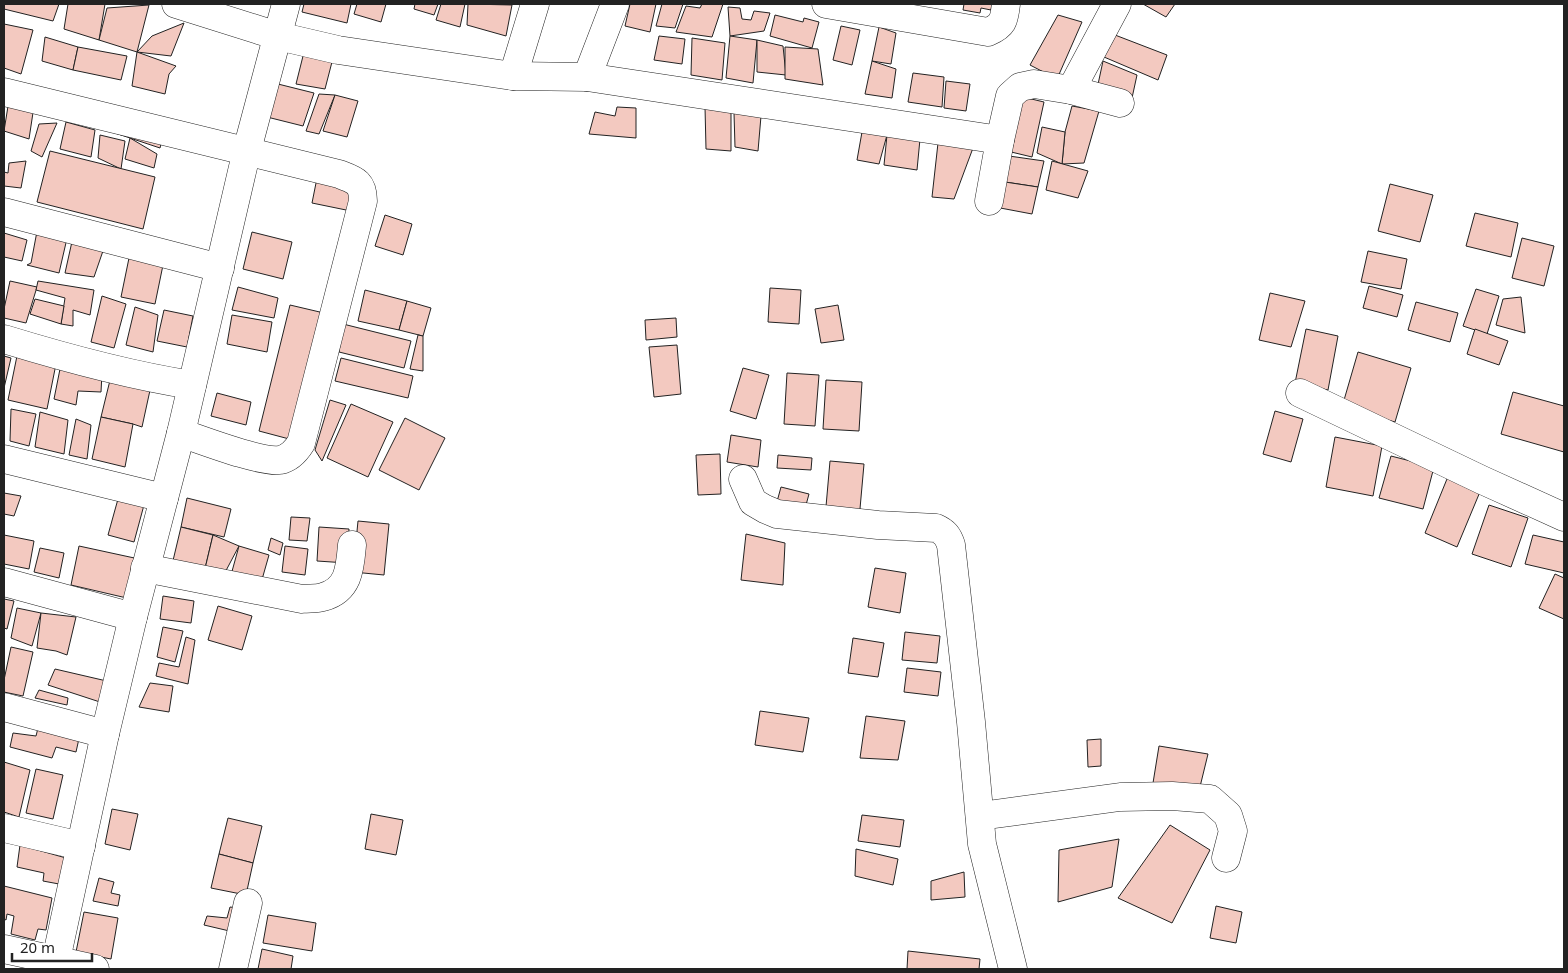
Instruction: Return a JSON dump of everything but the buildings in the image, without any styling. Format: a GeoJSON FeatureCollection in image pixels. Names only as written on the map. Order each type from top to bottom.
{"type":"FeatureCollection","features":[{"type":"Feature","properties":{"kind":"street"},"geometry":{"type":"LineString","coordinates":[[176,4],[278,36],[338,50],[514,76],[587,77],[1000,140]]}},
{"type":"Feature","properties":{"kind":"street"},"geometry":{"type":"LineString","coordinates":[[55,965],[104,734],[181,433],[247,150],[286,4]]}},
{"type":"Feature","properties":{"kind":"street"},"geometry":{"type":"LineString","coordinates":[[514,76],[535,4]]}},
{"type":"Feature","properties":{"kind":"street"},"geometry":{"type":"LineString","coordinates":[[587,77],[615,4]]}},
{"type":"Feature","properties":{"kind":"street"},"geometry":{"type":"LineString","coordinates":[[826,4],[988,32],[998,28],[1004,20],[1006,4]]}},
{"type":"Feature","properties":{"kind":"street"},"geometry":{"type":"LineString","coordinates":[[1071,90],[1117,4]]}},
{"type":"Feature","properties":{"kind":"street"},"geometry":{"type":"LineString","coordinates":[[989,201],[1010,96],[1020,87],[1034,84],[1071,90],[1120,103]]}},
{"type":"Feature","properties":{"kind":"street"},"geometry":{"type":"LineString","coordinates":[[4,92],[247,150],[353,178],[360,184],[363,192],[363,201],[302,444],[290,456],[280,460],[269,460],[181,433]]}},
{"type":"Feature","properties":{"kind":"street"},"geometry":{"type":"LineString","coordinates":[[4,212],[220,268]]}},
{"type":"Feature","properties":{"kind":"street"},"geometry":{"type":"LineString","coordinates":[[4,339],[57,355],[152,379],[192,385]]}},
{"type":"Feature","properties":{"kind":"street"},"geometry":{"type":"LineString","coordinates":[[1300,393],[1564,517]]}},
{"type":"Feature","properties":{"kind":"street"},"geometry":{"type":"LineString","coordinates":[[4,459],[164,498]]}},
{"type":"Feature","properties":{"kind":"street"},"geometry":{"type":"LineString","coordinates":[[743,479],[754,502],[776,514],[878,525],[936,528],[944,532],[949,538],[971,722],[982,844],[1012,969]]}},
{"type":"Feature","properties":{"kind":"street"},"geometry":{"type":"LineString","coordinates":[[146,568],[302,599],[322,598],[336,591],[347,579],[352,545]]}},
{"type":"Feature","properties":{"kind":"street"},"geometry":{"type":"LineString","coordinates":[[4,582],[133,617]]}},
{"type":"Feature","properties":{"kind":"street"},"geometry":{"type":"LineString","coordinates":[[4,707],[104,734]]}},
{"type":"Feature","properties":{"kind":"street"},"geometry":{"type":"LineString","coordinates":[[980,816],[1120,797],[1172,796],[1210,799],[1228,815],[1233,831],[1226,858]]}},
{"type":"Feature","properties":{"kind":"street"},"geometry":{"type":"LineString","coordinates":[[4,828],[81,846]]}},
{"type":"Feature","properties":{"kind":"street"},"geometry":{"type":"LineString","coordinates":[[233,969],[248,903]]}},
{"type":"Feature","properties":{"kind":"street"},"geometry":{"type":"LineString","coordinates":[[4,949],[55,965],[95,969]]}}]}
